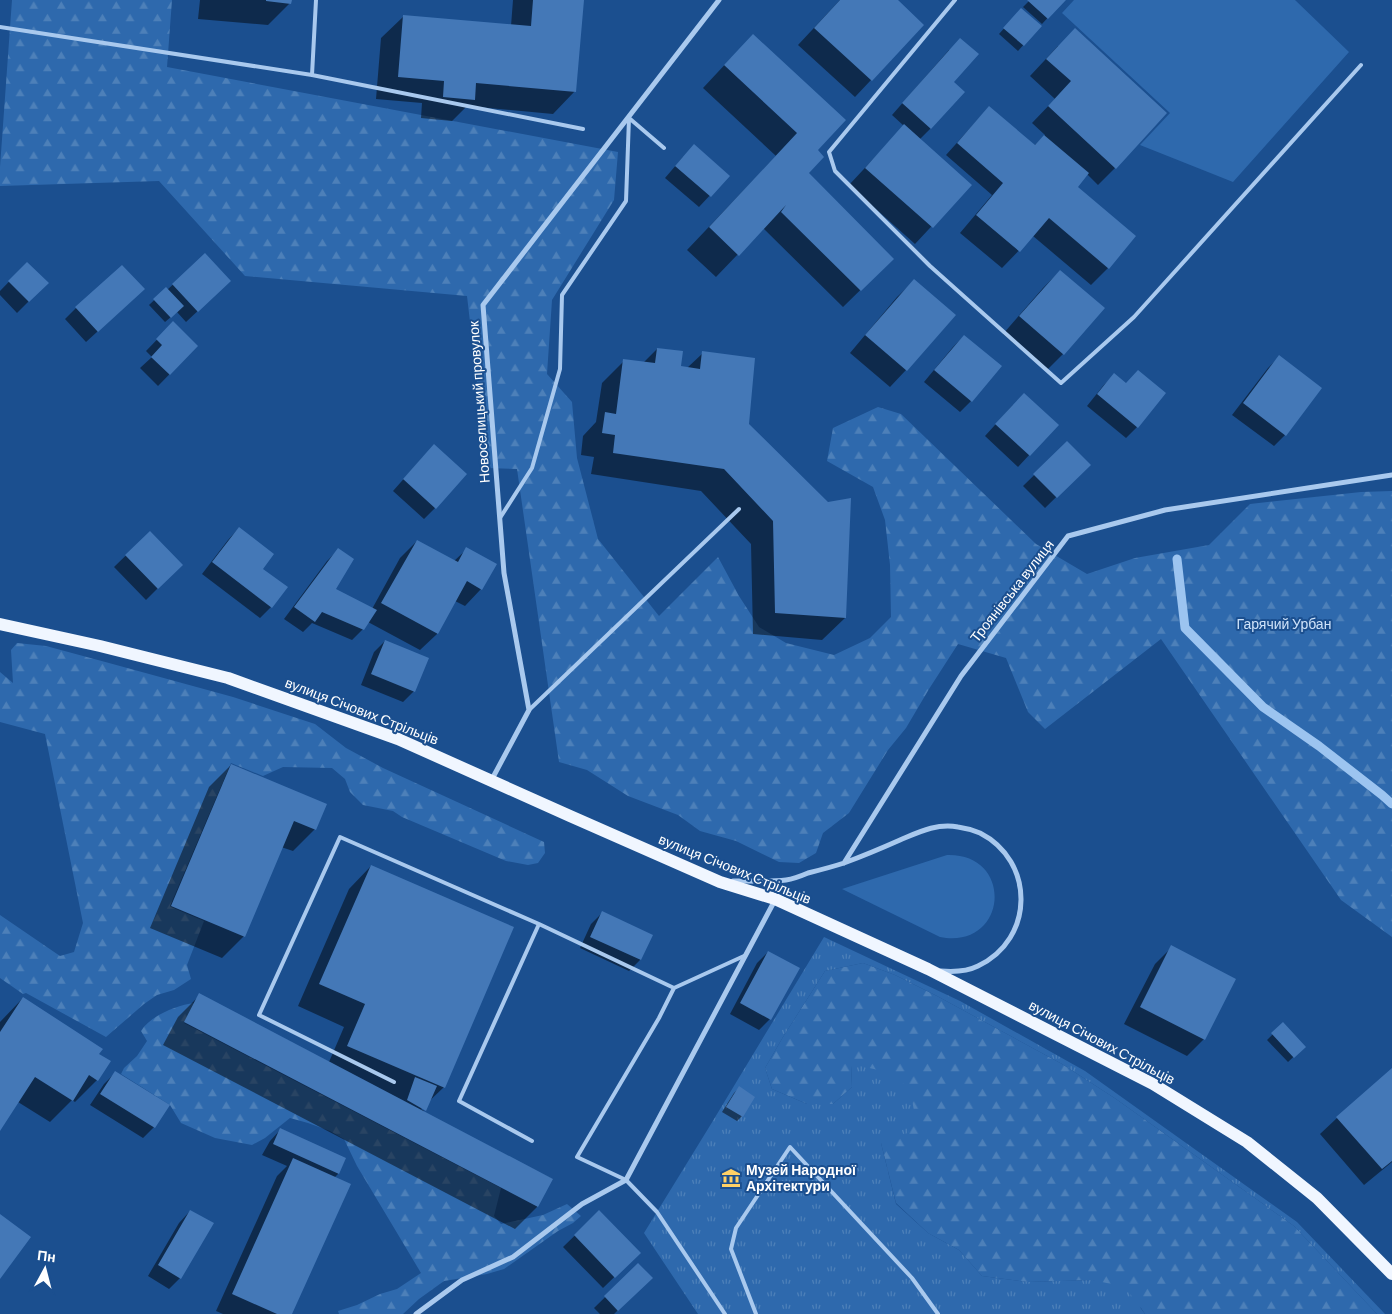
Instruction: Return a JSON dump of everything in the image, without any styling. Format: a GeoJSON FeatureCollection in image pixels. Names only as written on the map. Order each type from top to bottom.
{"type":"FeatureCollection","features":[{"type":"Feature","properties":{"kind":"main road","name":"вулиця Січових Стрільців"},"geometry":{"type":"LineString","coordinates":[[0,624],[100,646],[228,678],[398,739],[720,882],[775,899],[928,970],[1153,1084],[1247,1142],[1318,1198],[1392,1274]]}},
{"type":"Feature","properties":{"kind":"street","name":"Новоселицький провулок"},"geometry":{"type":"LineString","coordinates":[[529,710],[504,573],[483,305],[719,0]]}},
{"type":"Feature","properties":{"kind":"street","name":"Троянівська вулиця"},"geometry":{"type":"LineString","coordinates":[[844,863],[961,676],[1068,536],[1165,510],[1392,475]]}},
{"type":"Feature","properties":{"kind":"street"},"geometry":{"type":"LineString","coordinates":[[491,781],[529,710]]}},
{"type":"Feature","properties":{"kind":"street"},"geometry":{"type":"LineString","coordinates":[[720,882],[786,880],[844,863],[922,830],[938,826],[955,826],[978,832],[995,842],[1009,858],[1018,877],[1021,902],[1019,918],[1014,931],[1006,943],[992,958],[977,967],[952,972],[928,970]]}},
{"type":"Feature","properties":{"kind":"street"},"geometry":{"type":"LineString","coordinates":[[416,1314],[462,1280],[514,1257],[582,1204],[626,1180],[775,899]]}},
{"type":"Feature","properties":{"kind":"lane"},"geometry":{"type":"LineString","coordinates":[[312,75],[316,0]]}},
{"type":"Feature","properties":{"kind":"lane"},"geometry":{"type":"LineString","coordinates":[[955,0],[829,152],[835,171],[930,266],[1061,382],[1134,317],[1361,65]]}},
{"type":"Feature","properties":{"kind":"lane"},"geometry":{"type":"LineString","coordinates":[[0,27],[312,75],[582,129]]}},
{"type":"Feature","properties":{"kind":"lane"},"geometry":{"type":"LineString","coordinates":[[629,118],[664,148]]}},
{"type":"Feature","properties":{"kind":"lane"},"geometry":{"type":"LineString","coordinates":[[500,520],[532,468],[553,396],[560,368],[562,295],[626,201],[629,118]]}},
{"type":"Feature","properties":{"kind":"lane"},"geometry":{"type":"LineString","coordinates":[[529,710],[739,509]]}},
{"type":"Feature","properties":{"kind":"lane"},"geometry":{"type":"LineString","coordinates":[[394,1082],[259,1015],[340,838],[538,924],[674,988]]}},
{"type":"Feature","properties":{"kind":"lane"},"geometry":{"type":"LineString","coordinates":[[532,1140],[460,1102],[538,924]]}},
{"type":"Feature","properties":{"kind":"lane"},"geometry":{"type":"LineString","coordinates":[[725,1314],[656,1212],[626,1180],[577,1157],[659,1018],[674,988],[744,956]]}},
{"type":"Feature","properties":{"kind":"lane"},"geometry":{"type":"LineString","coordinates":[[756,1314],[731,1248],[736,1228],[790,1147],[912,1278],[938,1314]]}},
{"type":"Feature","properties":{"kind":"green space","name":"Гарячий Урбан"},"geometry":{"type":"Polygon","coordinates":[[[12,0],[172,0],[167,67],[618,152],[614,200],[552,300],[547,374],[572,402],[577,458],[598,539],[659,616],[718,557],[739,596],[759,627],[786,643],[834,655],[870,638],[891,617],[890,565],[885,520],[873,487],[827,461],[833,428],[878,407],[901,414],[1036,544],[1087,574],[1135,558],[1209,545],[1250,504],[1361,492],[1392,491],[1392,937],[1341,900],[1161,639],[1045,729],[1028,712],[1006,658],[958,644],[906,728],[888,750],[849,813],[823,833],[816,853],[799,863],[779,862],[736,841],[700,831],[678,815],[628,796],[587,770],[559,762],[517,469],[487,468],[467,296],[245,276],[159,181],[0,186],[12,0]]]}},
{"type":"Feature","properties":{"kind":"green space"},"geometry":{"type":"Polygon","coordinates":[[[1074,0],[1295,0],[1349,52],[1233,182],[1140,145],[1170,113],[1062,13],[1074,0]]]}},
{"type":"Feature","properties":{"kind":"green space"},"geometry":{"type":"Polygon","coordinates":[[[17,643],[46,646],[109,663],[233,697],[315,724],[346,748],[383,768],[544,842],[545,853],[538,863],[528,865],[506,861],[402,817],[393,811],[363,805],[350,792],[345,779],[332,768],[283,767],[263,776],[231,763],[170,906],[204,921],[187,965],[191,979],[174,990],[157,995],[106,1037],[26,993],[23,994],[0,978],[0,915],[60,956],[74,952],[83,923],[45,734],[0,722],[0,672],[13,683],[11,650],[17,643]]]}},
{"type":"Feature","properties":{"kind":"green space"},"geometry":{"type":"Polygon","coordinates":[[[947,855],[969,858],[984,869],[993,883],[994,900],[990,916],[979,929],[963,937],[940,937],[842,889],[947,855]]]}},
{"type":"Feature","properties":{"kind":"green space"},"geometry":{"type":"Polygon","coordinates":[[[824,937],[960,1001],[1085,1071],[1297,1222],[1385,1314],[1377,1314],[1294,1226],[1116,1099],[1062,1064],[937,996],[895,975],[863,963],[825,971],[765,1068],[772,1089],[807,1104],[833,1104],[852,1087],[851,1064],[883,1071],[910,1088],[914,1111],[908,1133],[881,1143],[896,1204],[928,1233],[959,1250],[982,1276],[1027,1282],[1093,1280],[1125,1287],[1145,1314],[698,1314],[644,1233],[824,937]]]}},
{"type":"Feature","properties":{"kind":"green space"},"geometry":{"type":"Polygon","coordinates":[[[863,963],[895,975],[937,996],[1062,1064],[1116,1099],[1294,1226],[1377,1314],[1145,1314],[1141,1308],[1093,1280],[1027,1282],[982,1276],[959,1250],[928,1233],[896,1203],[881,1143],[851,1065],[852,1087],[833,1104],[807,1104],[772,1089],[765,1068],[825,971],[863,963]]]}},
{"type":"Feature","properties":{"kind":"green space"},"geometry":{"type":"Polygon","coordinates":[[[194,1003],[184,1023],[501,1188],[494,1216],[501,1224],[543,1215],[567,1204],[581,1216],[504,1269],[487,1274],[444,1281],[419,1299],[403,1314],[339,1314],[338,1311],[397,1289],[421,1273],[357,1166],[344,1139],[330,1131],[290,1118],[265,1138],[252,1145],[215,1138],[181,1123],[170,1105],[121,1074],[147,1041],[141,1031],[145,1026],[164,1012],[194,1003]]]}},
{"type":"Feature","properties":{"kind":"building"},"geometry":{"type":"Polygon","coordinates":[[[266,0],[292,0],[291,4],[266,0]]]}},
{"type":"Feature","properties":{"kind":"building"},"geometry":{"type":"Polygon","coordinates":[[[533,0],[584,0],[576,92],[476,83],[475,100],[443,97],[444,81],[398,77],[403,15],[531,26],[533,0]]]}},
{"type":"Feature","properties":{"kind":"building"},"geometry":{"type":"Polygon","coordinates":[[[840,0],[898,0],[924,25],[872,81],[814,28],[840,0]]]}},
{"type":"Feature","properties":{"kind":"building"},"geometry":{"type":"Polygon","coordinates":[[[1027,0],[1066,0],[1048,19],[1027,0]]]}},
{"type":"Feature","properties":{"kind":"building"},"geometry":{"type":"Polygon","coordinates":[[[1021,8],[1042,26],[1024,46],[1003,28],[1021,8]]]}},
{"type":"Feature","properties":{"kind":"building"},"geometry":{"type":"Polygon","coordinates":[[[1075,28],[1167,113],[1116,169],[1048,106],[1071,81],[1046,59],[1075,28]]]}},
{"type":"Feature","properties":{"kind":"building"},"geometry":{"type":"Polygon","coordinates":[[[753,34],[846,120],[818,150],[824,157],[809,173],[894,259],[861,291],[781,212],[786,205],[739,256],[709,227],[797,133],[724,65],[753,34]]]}},
{"type":"Feature","properties":{"kind":"building"},"geometry":{"type":"Polygon","coordinates":[[[960,38],[979,54],[954,82],[965,92],[931,129],[902,103],[960,38]]]}},
{"type":"Feature","properties":{"kind":"building"},"geometry":{"type":"Polygon","coordinates":[[[989,106],[1035,145],[1044,135],[1089,173],[1078,187],[1136,236],[1109,269],[1049,218],[1020,252],[976,215],[1003,183],[957,143],[989,106]]]}},
{"type":"Feature","properties":{"kind":"building"},"geometry":{"type":"Polygon","coordinates":[[[904,124],[972,185],[933,228],[865,168],[904,124]]]}},
{"type":"Feature","properties":{"kind":"building"},"geometry":{"type":"Polygon","coordinates":[[[694,144],[730,176],[711,197],[675,166],[694,144]]]}},
{"type":"Feature","properties":{"kind":"building"},"geometry":{"type":"Polygon","coordinates":[[[205,253],[231,281],[198,312],[172,284],[205,253]]]}},
{"type":"Feature","properties":{"kind":"building"},"geometry":{"type":"Polygon","coordinates":[[[27,262],[49,283],[29,302],[8,281],[27,262]]]}},
{"type":"Feature","properties":{"kind":"building"},"geometry":{"type":"Polygon","coordinates":[[[122,265],[145,289],[98,332],[75,307],[122,265]]]}},
{"type":"Feature","properties":{"kind":"building"},"geometry":{"type":"Polygon","coordinates":[[[1060,270],[1105,308],[1064,355],[1019,316],[1060,270]]]}},
{"type":"Feature","properties":{"kind":"building"},"geometry":{"type":"Polygon","coordinates":[[[914,279],[956,315],[907,371],[865,335],[914,279]]]}},
{"type":"Feature","properties":{"kind":"building"},"geometry":{"type":"Polygon","coordinates":[[[166,287],[184,306],[171,318],[153,299],[166,287]]]}},
{"type":"Feature","properties":{"kind":"building"},"geometry":{"type":"Polygon","coordinates":[[[173,321],[198,346],[170,375],[151,357],[162,345],[156,339],[173,321]]]}},
{"type":"Feature","properties":{"kind":"building"},"geometry":{"type":"Polygon","coordinates":[[[964,335],[1002,366],[972,402],[934,370],[964,335]]]}},
{"type":"Feature","properties":{"kind":"building"},"geometry":{"type":"Polygon","coordinates":[[[657,348],[683,351],[681,366],[700,369],[702,351],[755,358],[749,424],[828,502],[851,498],[846,618],[775,613],[773,521],[724,469],[613,453],[615,435],[602,433],[605,412],[616,414],[623,359],[655,363],[657,348]]]}},
{"type":"Feature","properties":{"kind":"building"},"geometry":{"type":"Polygon","coordinates":[[[1279,355],[1322,388],[1286,436],[1243,403],[1279,355]]]}},
{"type":"Feature","properties":{"kind":"building"},"geometry":{"type":"Polygon","coordinates":[[[1138,370],[1166,393],[1138,428],[1097,394],[1114,373],[1126,383],[1138,370]]]}},
{"type":"Feature","properties":{"kind":"building"},"geometry":{"type":"Polygon","coordinates":[[[1024,393],[1059,425],[1030,456],[995,424],[1024,393]]]}},
{"type":"Feature","properties":{"kind":"building"},"geometry":{"type":"Polygon","coordinates":[[[1067,441],[1091,465],[1057,498],[1033,474],[1067,441]]]}},
{"type":"Feature","properties":{"kind":"building"},"geometry":{"type":"Polygon","coordinates":[[[434,444],[467,474],[436,509],[403,479],[434,444]]]}},
{"type":"Feature","properties":{"kind":"building"},"geometry":{"type":"Polygon","coordinates":[[[239,527],[274,554],[263,569],[288,587],[272,608],[212,562],[239,527]]]}},
{"type":"Feature","properties":{"kind":"building"},"geometry":{"type":"Polygon","coordinates":[[[150,531],[183,565],[158,589],[125,555],[150,531]]]}},
{"type":"Feature","properties":{"kind":"building"},"geometry":{"type":"Polygon","coordinates":[[[417,540],[458,562],[466,547],[497,564],[482,590],[467,581],[438,634],[381,603],[417,540]]]}},
{"type":"Feature","properties":{"kind":"building"},"geometry":{"type":"Polygon","coordinates":[[[338,548],[354,559],[336,589],[377,610],[364,630],[322,612],[315,622],[294,607],[338,548]]]}},
{"type":"Feature","properties":{"kind":"building"},"geometry":{"type":"Polygon","coordinates":[[[385,640],[429,658],[415,692],[371,674],[385,640]]]}},
{"type":"Feature","properties":{"kind":"building"},"geometry":{"type":"Polygon","coordinates":[[[231,764],[327,804],[316,830],[294,821],[245,937],[171,906],[231,764]]]}},
{"type":"Feature","properties":{"kind":"building"},"geometry":{"type":"Polygon","coordinates":[[[371,865],[514,927],[445,1088],[347,1046],[365,1004],[319,984],[371,865]]]}},
{"type":"Feature","properties":{"kind":"building"},"geometry":{"type":"Polygon","coordinates":[[[602,911],[653,935],[641,960],[590,937],[602,911]]]}},
{"type":"Feature","properties":{"kind":"building"},"geometry":{"type":"Polygon","coordinates":[[[1171,945],[1236,979],[1205,1040],[1140,1007],[1171,945]]]}},
{"type":"Feature","properties":{"kind":"building"},"geometry":{"type":"Polygon","coordinates":[[[768,951],[800,968],[771,1020],[740,1003],[768,951]]]}},
{"type":"Feature","properties":{"kind":"building"},"geometry":{"type":"Polygon","coordinates":[[[199,993],[553,1179],[538,1207],[184,1022],[199,993]]]}},
{"type":"Feature","properties":{"kind":"building"},"geometry":{"type":"Polygon","coordinates":[[[23,997],[103,1049],[99,1054],[111,1061],[98,1081],[89,1075],[73,1101],[35,1077],[0,1131],[0,1032],[23,997]]]}},
{"type":"Feature","properties":{"kind":"building"},"geometry":{"type":"Polygon","coordinates":[[[1283,1022],[1306,1047],[1294,1058],[1271,1033],[1283,1022]]]}},
{"type":"Feature","properties":{"kind":"building"},"geometry":{"type":"Polygon","coordinates":[[[1392,1068],[1392,1161],[1382,1169],[1336,1117],[1392,1068]]]}},
{"type":"Feature","properties":{"kind":"building"},"geometry":{"type":"Polygon","coordinates":[[[115,1071],[170,1105],[155,1128],[100,1094],[115,1071]]]}},
{"type":"Feature","properties":{"kind":"building"},"geometry":{"type":"Polygon","coordinates":[[[415,1077],[437,1086],[426,1111],[407,1100],[415,1077]]]}},
{"type":"Feature","properties":{"kind":"building"},"geometry":{"type":"Polygon","coordinates":[[[739,1086],[755,1097],[743,1117],[726,1107],[739,1086]]]}},
{"type":"Feature","properties":{"kind":"building"},"geometry":{"type":"Polygon","coordinates":[[[280,1128],[346,1158],[339,1174],[273,1144],[280,1128]]]}},
{"type":"Feature","properties":{"kind":"building"},"geometry":{"type":"Polygon","coordinates":[[[293,1158],[351,1184],[292,1314],[277,1314],[232,1294],[293,1158]]]}},
{"type":"Feature","properties":{"kind":"building"},"geometry":{"type":"Polygon","coordinates":[[[190,1210],[214,1223],[181,1279],[158,1265],[190,1210]]]}},
{"type":"Feature","properties":{"kind":"building"},"geometry":{"type":"Polygon","coordinates":[[[599,1210],[641,1253],[615,1278],[574,1235],[599,1210]]]}},
{"type":"Feature","properties":{"kind":"building"},"geometry":{"type":"Polygon","coordinates":[[[0,1214],[31,1237],[0,1279],[0,1214]]]}},
{"type":"Feature","properties":{"kind":"building"},"geometry":{"type":"Polygon","coordinates":[[[638,1263],[653,1278],[618,1311],[604,1296],[638,1263]]]}},
{"type":"Feature","properties":{"kind":"waterway"},"geometry":{"type":"LineString","coordinates":[[1177,559],[1185,628],[1263,707],[1319,746],[1392,804]]}},
{"type":"Feature","properties":{"kind":"place","name":"Музей Народної Архітектури"},"geometry":{"type":"Point","coordinates":[731,1178]}}]}
